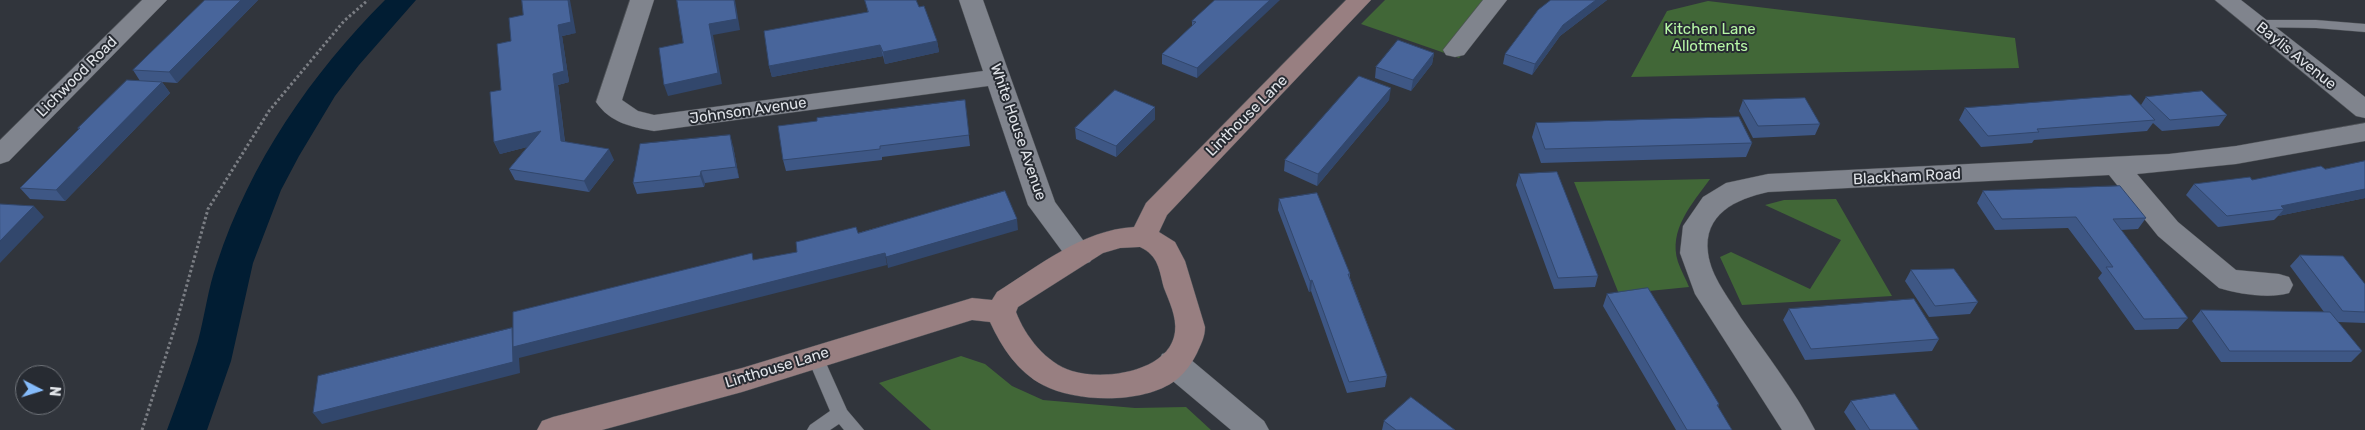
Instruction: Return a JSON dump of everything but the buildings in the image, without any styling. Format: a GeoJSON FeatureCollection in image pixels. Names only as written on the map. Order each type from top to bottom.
{"type":"FeatureCollection","features":[{"type":"Feature","properties":{"kind":"street","name":"Lichwood Road"},"geometry":{"type":"LineString","coordinates":[[0,155],[155,0]]}},
{"type":"Feature","properties":{"kind":"street","name":"Johnson Avenue"},"geometry":{"type":"LineString","coordinates":[[642,0],[609,102],[630,118],[654,123],[999,78]]}},
{"type":"Feature","properties":{"kind":"street","name":"Linthouse Lane"},"geometry":{"type":"LineString","coordinates":[[1142,237],[1156,210],[1359,0]]}},
{"type":"Feature","properties":{"kind":"street"},"geometry":{"type":"LineString","coordinates":[[1455,50],[1495,0]]}},
{"type":"Feature","properties":{"kind":"street","name":"Baylis Avenue"},"geometry":{"type":"LineString","coordinates":[[2227,0],[2365,110]]}},
{"type":"Feature","properties":{"kind":"street","name":"White House Avenue"},"geometry":{"type":"LineString","coordinates":[[976,2],[999,78],[1042,205],[1080,255]]}},
{"type":"Feature","properties":{"kind":"street","name":"Blackham Road"},"geometry":{"type":"LineString","coordinates":[[1799,430],[1705,286],[1694,253],[1697,226],[1713,204],[1736,190],[1768,183],[2117,167],[2236,155],[2365,132]]}},
{"type":"Feature","properties":{"kind":"street"},"geometry":{"type":"LineString","coordinates":[[2117,167],[2168,229],[2229,280],[2279,285]]}},
{"type":"Feature","properties":{"kind":"street"},"geometry":{"type":"LineString","coordinates":[[1142,237],[1158,243],[1169,253],[1190,331],[1187,342],[1173,363],[1164,372],[1145,381],[1092,386],[1063,381],[1038,366],[1016,342],[1001,312],[1007,300],[1080,255],[1093,246],[1120,238],[1142,237]]}},
{"type":"Feature","properties":{"kind":"street","name":"Linthouse Lane"},"geometry":{"type":"LineString","coordinates":[[553,430],[742,380],[972,309],[1001,312]]}},
{"type":"Feature","properties":{"kind":"street"},"geometry":{"type":"LineString","coordinates":[[1173,363],[1253,430]]}},
{"type":"Feature","properties":{"kind":"lane"},"geometry":{"type":"LineString","coordinates":[[2256,24],[2316,24],[2365,28]]}},
{"type":"Feature","properties":{"kind":"lane"},"geometry":{"type":"LineString","coordinates":[[815,357],[840,414],[855,430]]}},
{"type":"Feature","properties":{"kind":"lane"},"geometry":{"type":"LineString","coordinates":[[816,430],[840,414]]}},
{"type":"Feature","properties":{"kind":"path"},"geometry":{"type":"LineString","coordinates":[[142,430],[176,324],[208,209],[269,110],[344,21],[368,0]]}},
{"type":"Feature","properties":{"kind":"green space"},"geometry":{"type":"Polygon","coordinates":[[[1385,0],[1505,0],[1459,58],[1361,24],[1385,0]]]}},
{"type":"Feature","properties":{"kind":"green space","name":"Kitchen Lane Allotments"},"geometry":{"type":"Polygon","coordinates":[[[1708,1],[2015,38],[2019,68],[1631,77],[1667,11],[1708,1]]]}},
{"type":"Feature","properties":{"kind":"green space"},"geometry":{"type":"Polygon","coordinates":[[[1710,179],[1689,208],[1676,239],[1678,262],[1689,287],[1619,294],[1574,182],[1710,179]]]}},
{"type":"Feature","properties":{"kind":"green space"},"geometry":{"type":"Polygon","coordinates":[[[1836,199],[1892,296],[1742,305],[1720,257],[1731,252],[1810,289],[1841,240],[1765,205],[1784,200],[1836,199]]]}},
{"type":"Feature","properties":{"kind":"green space"},"geometry":{"type":"Polygon","coordinates":[[[961,356],[985,364],[1012,386],[1043,400],[1135,408],[1186,407],[1211,430],[931,430],[879,383],[961,356]]]}},
{"type":"Feature","properties":{"kind":"waterway"},"geometry":{"type":"LineString","coordinates":[[187,430],[211,361],[235,263],[264,190],[302,122],[324,89],[348,58],[401,0]]}}]}
